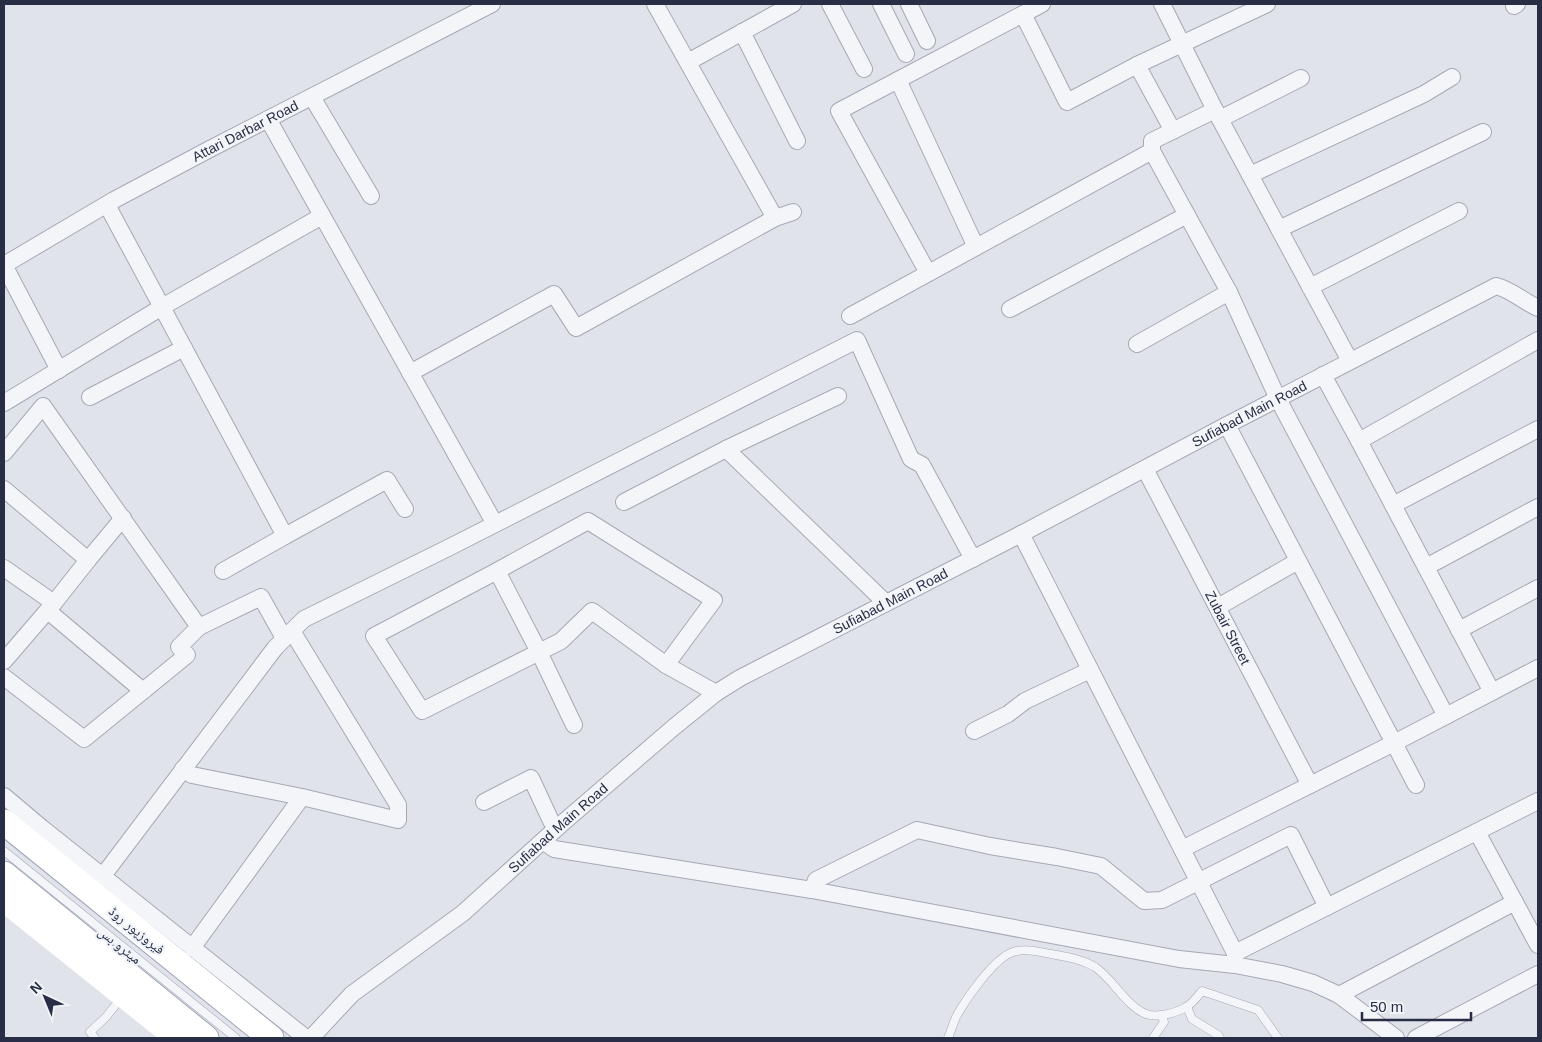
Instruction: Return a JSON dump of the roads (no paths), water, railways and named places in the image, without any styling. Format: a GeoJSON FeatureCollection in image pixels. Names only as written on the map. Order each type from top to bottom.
{"type":"FeatureCollection","features":[{"type":"Feature","properties":{"kind":"main road","name":"فیروزپور روڈ"},"geometry":{"type":"LineString","coordinates":[[4,822],[271,1038]]}},
{"type":"Feature","properties":{"kind":"main road"},"geometry":{"type":"LineString","coordinates":[[4,874],[180,1034]]}},
{"type":"Feature","properties":{"kind":"street","name":"Attari Darbar Road"},"geometry":{"type":"LineString","coordinates":[[4,265],[107,205],[208,150],[492,4]]}},
{"type":"Feature","properties":{"kind":"street"},"geometry":{"type":"LineString","coordinates":[[655,4],[775,218]]}},
{"type":"Feature","properties":{"kind":"street"},"geometry":{"type":"LineString","coordinates":[[688,62],[793,4]]}},
{"type":"Feature","properties":{"kind":"street"},"geometry":{"type":"LineString","coordinates":[[830,4],[864,69]]}},
{"type":"Feature","properties":{"kind":"street"},"geometry":{"type":"LineString","coordinates":[[881,4],[906,54]]}},
{"type":"Feature","properties":{"kind":"street"},"geometry":{"type":"LineString","coordinates":[[909,4],[927,41]]}},
{"type":"Feature","properties":{"kind":"street"},"geometry":{"type":"LineString","coordinates":[[928,273],[839,112],[1042,4]]}},
{"type":"Feature","properties":{"kind":"street"},"geometry":{"type":"LineString","coordinates":[[1162,4],[1250,175],[1350,362]]}},
{"type":"Feature","properties":{"kind":"street"},"geometry":{"type":"LineString","coordinates":[[1022,14],[1067,102],[1137,65],[1267,4]]}},
{"type":"Feature","properties":{"kind":"street"},"geometry":{"type":"LineString","coordinates":[[742,32],[797,141]]}},
{"type":"Feature","properties":{"kind":"street"},"geometry":{"type":"LineString","coordinates":[[1137,65],[1173,131]]}},
{"type":"Feature","properties":{"kind":"street"},"geometry":{"type":"LineString","coordinates":[[1250,175],[1424,94],[1452,77]]}},
{"type":"Feature","properties":{"kind":"street"},"geometry":{"type":"LineString","coordinates":[[1301,78],[1152,141],[1152,150],[1229,292],[1278,399],[1446,716]]}},
{"type":"Feature","properties":{"kind":"street"},"geometry":{"type":"LineString","coordinates":[[898,80],[976,247]]}},
{"type":"Feature","properties":{"kind":"street"},"geometry":{"type":"LineString","coordinates":[[312,97],[371,196]]}},
{"type":"Feature","properties":{"kind":"street"},"geometry":{"type":"LineString","coordinates":[[268,119],[495,524]]}},
{"type":"Feature","properties":{"kind":"street"},"geometry":{"type":"LineString","coordinates":[[1279,229],[1483,132]]}},
{"type":"Feature","properties":{"kind":"street"},"geometry":{"type":"LineString","coordinates":[[850,316],[1152,150]]}},
{"type":"Feature","properties":{"kind":"street"},"geometry":{"type":"LineString","coordinates":[[107,205],[285,536]]}},
{"type":"Feature","properties":{"kind":"street"},"geometry":{"type":"LineString","coordinates":[[1310,287],[1459,211]]}},
{"type":"Feature","properties":{"kind":"street"},"geometry":{"type":"LineString","coordinates":[[410,373],[554,294],[576,328],[775,218],[793,212]]}},
{"type":"Feature","properties":{"kind":"street"},"geometry":{"type":"LineString","coordinates":[[1010,308],[1187,214]]}},
{"type":"Feature","properties":{"kind":"street"},"geometry":{"type":"LineString","coordinates":[[4,403],[162,307],[322,216]]}},
{"type":"Feature","properties":{"kind":"street"},"geometry":{"type":"LineString","coordinates":[[4,265],[59,370]]}},
{"type":"Feature","properties":{"kind":"street","name":"Sufiabad Main Road"},"geometry":{"type":"LineString","coordinates":[[311,1038],[352,994],[463,913],[674,727],[716,693],[740,678],[973,559],[1496,286],[1504,288],[1538,308]]}},
{"type":"Feature","properties":{"kind":"street"},"geometry":{"type":"LineString","coordinates":[[1137,344],[1229,292]]}},
{"type":"Feature","properties":{"kind":"street"},"geometry":{"type":"LineString","coordinates":[[102,877],[274,648],[304,619],[857,340],[911,459],[922,465],[973,559]]}},
{"type":"Feature","properties":{"kind":"street"},"geometry":{"type":"LineString","coordinates":[[1359,441],[1538,340]]}},
{"type":"Feature","properties":{"kind":"street"},"geometry":{"type":"LineString","coordinates":[[90,397],[184,348]]}},
{"type":"Feature","properties":{"kind":"street"},"geometry":{"type":"LineString","coordinates":[[1324,375],[1492,692]]}},
{"type":"Feature","properties":{"kind":"street"},"geometry":{"type":"LineString","coordinates":[[624,502],[726,449],[838,396]]}},
{"type":"Feature","properties":{"kind":"street"},"geometry":{"type":"LineString","coordinates":[[4,453],[43,406],[199,626]]}},
{"type":"Feature","properties":{"kind":"street"},"geometry":{"type":"LineString","coordinates":[[1227,426],[1416,785]]}},
{"type":"Feature","properties":{"kind":"street"},"geometry":{"type":"LineString","coordinates":[[1393,505],[1538,429]]}},
{"type":"Feature","properties":{"kind":"street"},"geometry":{"type":"LineString","coordinates":[[726,449],[886,603]]}},
{"type":"Feature","properties":{"kind":"street","name":"Zubair Street"},"geometry":{"type":"LineString","coordinates":[[1145,469],[1310,785]]}},
{"type":"Feature","properties":{"kind":"street"},"geometry":{"type":"LineString","coordinates":[[223,571],[387,480],[405,509]]}},
{"type":"Feature","properties":{"kind":"street"},"geometry":{"type":"LineString","coordinates":[[4,489],[88,560]]}},
{"type":"Feature","properties":{"kind":"street"},"geometry":{"type":"LineString","coordinates":[[1426,567],[1538,507]]}},
{"type":"Feature","properties":{"kind":"street"},"geometry":{"type":"LineString","coordinates":[[4,661],[51,607],[123,518]]}},
{"type":"Feature","properties":{"kind":"street"},"geometry":{"type":"LineString","coordinates":[[666,665],[714,600],[588,521],[374,636],[422,711],[561,641],[592,611],[666,665],[716,693]]}},
{"type":"Feature","properties":{"kind":"street"},"geometry":{"type":"LineString","coordinates":[[1021,534],[1182,849],[1235,959]]}},
{"type":"Feature","properties":{"kind":"street"},"geometry":{"type":"LineString","coordinates":[[1218,606],[1298,561]]}},
{"type":"Feature","properties":{"kind":"street"},"geometry":{"type":"LineString","coordinates":[[4,568],[51,607],[144,691]]}},
{"type":"Feature","properties":{"kind":"street"},"geometry":{"type":"LineString","coordinates":[[498,571],[574,725]]}},
{"type":"Feature","properties":{"kind":"street"},"geometry":{"type":"LineString","coordinates":[[1459,630],[1538,588]]}},
{"type":"Feature","properties":{"kind":"street"},"geometry":{"type":"LineString","coordinates":[[4,677],[84,739],[187,655],[180,647],[199,626],[261,597],[288,635],[398,805],[398,820],[192,775],[183,769]]}},
{"type":"Feature","properties":{"kind":"street"},"geometry":{"type":"LineString","coordinates":[[1182,849],[1394,743],[1538,668]]}},
{"type":"Feature","properties":{"kind":"street"},"geometry":{"type":"LineString","coordinates":[[974,731],[1008,714],[1025,701],[1090,670]]}},
{"type":"Feature","properties":{"kind":"street"},"geometry":{"type":"LineString","coordinates":[[484,802],[531,778],[551,821],[558,828]]}},
{"type":"Feature","properties":{"kind":"street"},"geometry":{"type":"LineString","coordinates":[[4,796],[102,877],[306,1038]]}},
{"type":"Feature","properties":{"kind":"street"},"geometry":{"type":"LineString","coordinates":[[192,948],[302,798]]}},
{"type":"Feature","properties":{"kind":"street"},"geometry":{"type":"LineString","coordinates":[[1235,959],[1327,908],[1538,801]]}},
{"type":"Feature","properties":{"kind":"street"},"geometry":{"type":"LineString","coordinates":[[812,890],[816,880],[916,830],[990,846],[1101,866],[1144,901],[1162,900],[1291,835],[1327,908]]}},
{"type":"Feature","properties":{"kind":"street"},"geometry":{"type":"LineString","coordinates":[[1477,832],[1537,940]]}},
{"type":"Feature","properties":{"kind":"street"},"geometry":{"type":"LineString","coordinates":[[544,842],[554,849],[812,890],[1179,958],[1235,959],[1313,983],[1340,995],[1396,1038]]}},
{"type":"Feature","properties":{"kind":"street"},"geometry":{"type":"LineString","coordinates":[[4,901],[122,997],[180,1034]]}},
{"type":"Feature","properties":{"kind":"street"},"geometry":{"type":"LineString","coordinates":[[1340,995],[1515,902]]}},
{"type":"Feature","properties":{"kind":"street"},"geometry":{"type":"LineString","coordinates":[[1416,1038],[1538,974]]}},
{"type":"Feature","properties":{"kind":"lane","name":"میٹرو بس"},"geometry":{"type":"LineString","coordinates":[[4,851],[236,1038]]}},
{"type":"Feature","properties":{"kind":"lane"},"geometry":{"type":"LineString","coordinates":[[949,1038],[956,1018],[994,964],[1002,957],[1014,951],[1031,951],[1076,958],[1095,967],[1109,979],[1132,1005],[1146,1014],[1162,1016],[1187,1007],[1202,991],[1258,1010],[1278,1038]]}},
{"type":"Feature","properties":{"kind":"lane"},"geometry":{"type":"LineString","coordinates":[[95,1038],[90,1032],[106,1017],[122,997]]}},
{"type":"Feature","properties":{"kind":"lane"},"geometry":{"type":"LineString","coordinates":[[1187,1007],[1192,1018],[1220,1038]]}},
{"type":"Feature","properties":{"kind":"lane"},"geometry":{"type":"LineString","coordinates":[[1153,1038],[1164,1022],[1162,1016]]}}]}
